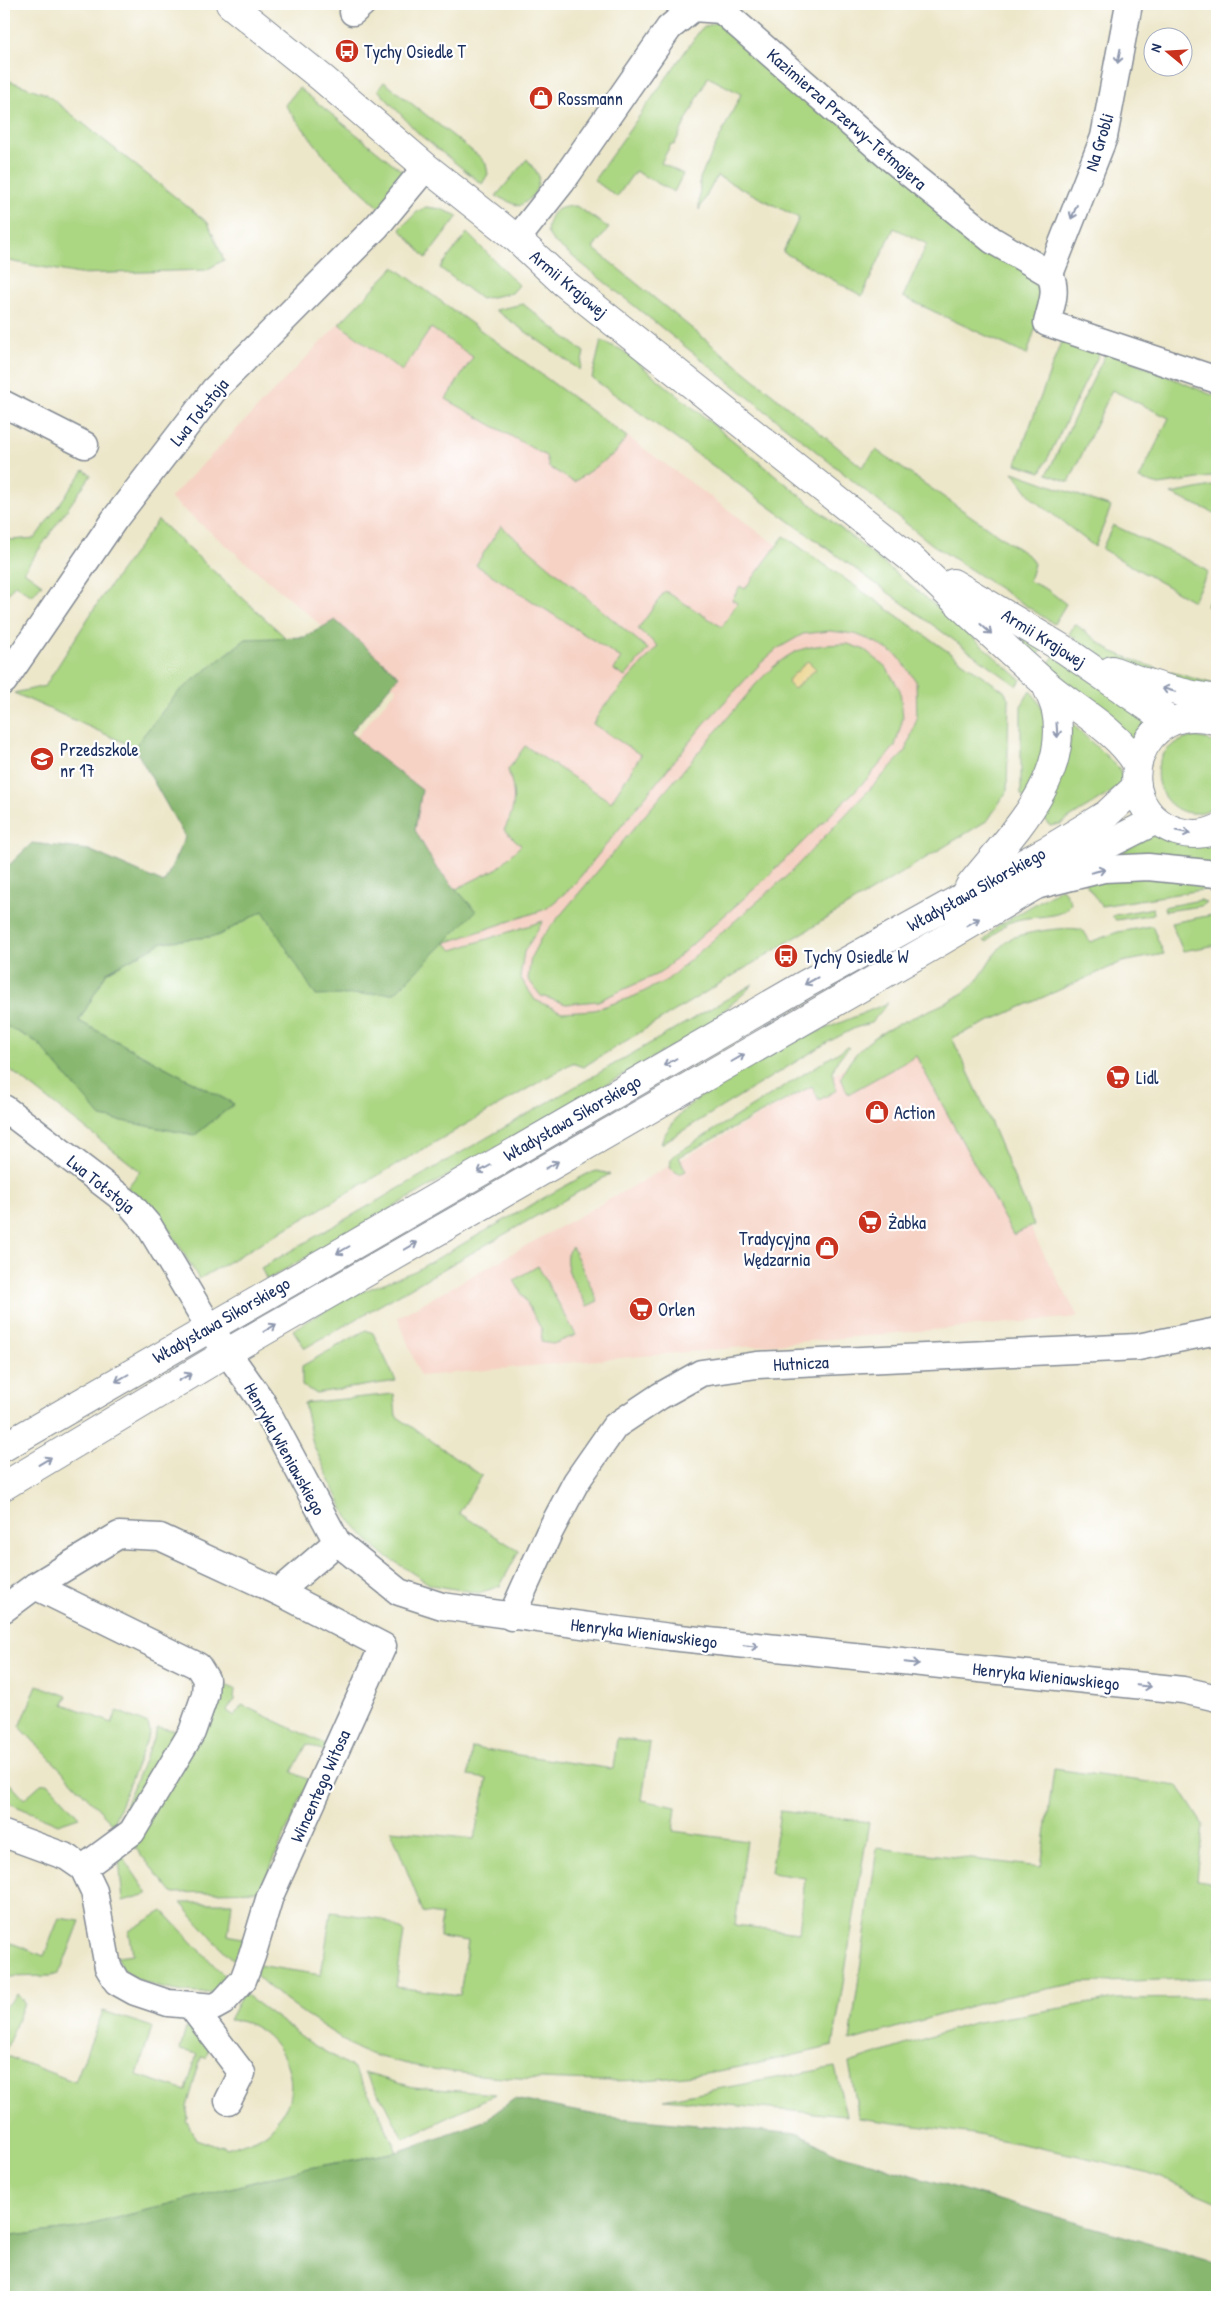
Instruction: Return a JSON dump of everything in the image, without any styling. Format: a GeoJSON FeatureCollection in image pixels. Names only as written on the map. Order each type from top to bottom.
{"type":"FeatureCollection","features":[{"type":"Feature","properties":{"kind":"street","name":"Armii Krajowej"},"geometry":{"type":"LineString","coordinates":[[230,4],[517,240],[563,282],[913,560],[1045,683],[1101,726],[1130,752],[1137,775],[1141,799],[1156,820]]}},
{"type":"Feature","properties":{"kind":"street","name":"Na Grobli"},"geometry":{"type":"LineString","coordinates":[[1050,274],[1104,137],[1129,6]]}},
{"type":"Feature","properties":{"kind":"street","name":"Kazimierza Przerwy-Tetmajera"},"geometry":{"type":"LineString","coordinates":[[517,240],[562,182],[668,28],[693,8],[702,8],[721,10],[889,157],[992,240],[1050,274]]}},
{"type":"Feature","properties":{"kind":"street","name":"Lwa Tołstoja"},"geometry":{"type":"LineString","coordinates":[[4,681],[114,520],[214,390],[377,226],[426,167]]}},
{"type":"Feature","properties":{"kind":"street"},"geometry":{"type":"LineString","coordinates":[[1050,274],[1054,283],[1055,295],[1046,323],[1217,380]]}},
{"type":"Feature","properties":{"kind":"street"},"geometry":{"type":"LineString","coordinates":[[4,404],[85,445]]}},
{"type":"Feature","properties":{"kind":"street","name":"Armii Krajowej"},"geometry":{"type":"LineString","coordinates":[[913,560],[1065,650],[1152,710],[1172,721]]}},
{"type":"Feature","properties":{"kind":"street"},"geometry":{"type":"LineString","coordinates":[[1065,650],[1139,681],[1189,695],[1217,699]]}},
{"type":"Feature","properties":{"kind":"street"},"geometry":{"type":"LineString","coordinates":[[960,898],[1028,812],[1051,775],[1058,742],[1056,711],[1045,683]]}},
{"type":"Feature","properties":{"kind":"street"},"geometry":{"type":"LineString","coordinates":[[1137,775],[1140,753],[1149,738],[1162,726],[1188,716],[1205,717],[1217,721]]}},
{"type":"Feature","properties":{"kind":"street","name":"Władysława Sikorskiego"},"geometry":{"type":"LineString","coordinates":[[4,1447],[802,986],[1107,814],[1137,775]]}},
{"type":"Feature","properties":{"kind":"street"},"geometry":{"type":"LineString","coordinates":[[1156,820],[1169,828],[1183,833],[1198,834],[1216,831]]}},
{"type":"Feature","properties":{"kind":"street","name":"Władysława Sikorskiego"},"geometry":{"type":"LineString","coordinates":[[4,1486],[228,1352],[1033,887],[1063,867],[1156,820]]}},
{"type":"Feature","properties":{"kind":"street","name":"Władysława Sikorskiego"},"geometry":{"type":"LineString","coordinates":[[1033,887],[1104,869],[1148,867],[1217,874]]}},
{"type":"Feature","properties":{"kind":"street","name":"Lwa Tołstoja"},"geometry":{"type":"LineString","coordinates":[[4,1108],[131,1204],[149,1226],[210,1328]]}},
{"type":"Feature","properties":{"kind":"street","name":"Henryka Wieniawskiego"},"geometry":{"type":"LineString","coordinates":[[210,1328],[261,1400],[337,1542],[399,1592],[442,1606],[511,1617],[670,1637],[1183,1690],[1217,1698]]}},
{"type":"Feature","properties":{"kind":"street","name":"Hutnicza"},"geometry":{"type":"LineString","coordinates":[[511,1617],[549,1533],[576,1482],[615,1426],[660,1396],[701,1374],[757,1365],[1138,1347],[1217,1330]]}},
{"type":"Feature","properties":{"kind":"street","name":"Wincentego Witosa"},"geometry":{"type":"LineString","coordinates":[[4,1609],[35,1586],[119,1535],[160,1537],[279,1592],[383,1646],[270,1896],[243,1980],[223,2002],[214,2007],[191,2006],[146,1996],[120,1985],[114,1979],[108,1967],[94,1891],[83,1868]]}},
{"type":"Feature","properties":{"kind":"street"},"geometry":{"type":"LineString","coordinates":[[279,1592],[337,1542]]}},
{"type":"Feature","properties":{"kind":"street"},"geometry":{"type":"LineString","coordinates":[[4,1834],[67,1857],[83,1868],[132,1832],[192,1732],[205,1695],[206,1678],[198,1666],[35,1586]]}},
{"type":"Feature","properties":{"kind":"street"},"geometry":{"type":"LineString","coordinates":[[191,2006],[242,2073],[228,2101]]}},
{"type":"Feature","properties":{"kind":"shaded area"},"geometry":{"type":"Polygon","coordinates":[[[394,267],[902,636],[985,788],[572,1063],[299,804],[397,689],[170,498],[394,267]]]}},
{"type":"Feature","properties":{"kind":"shaded area"},"geometry":{"type":"Polygon","coordinates":[[[921,1026],[1078,1317],[420,1376],[398,1317],[921,1026]]]}},
{"type":"Feature","properties":{"kind":"green space"},"geometry":{"type":"Polygon","coordinates":[[[722,19],[1035,274],[1047,290],[1027,355],[903,297],[927,244],[894,228],[862,296],[783,252],[799,218],[717,176],[699,210],[700,178],[741,94],[708,77],[674,145],[671,144],[661,163],[683,174],[674,192],[635,171],[617,197],[594,180],[701,29],[722,19]]]}},
{"type":"Feature","properties":{"kind":"green space"},"geometry":{"type":"Polygon","coordinates":[[[4,79],[46,94],[208,223],[224,260],[206,270],[79,274],[4,260],[4,79]]]}},
{"type":"Feature","properties":{"kind":"green space"},"geometry":{"type":"Polygon","coordinates":[[[384,82],[480,157],[486,164],[488,174],[482,184],[420,135],[378,90],[384,82]]]}},
{"type":"Feature","properties":{"kind":"green space"},"geometry":{"type":"Polygon","coordinates":[[[299,88],[402,171],[402,180],[381,209],[326,158],[285,105],[299,88]]]}},
{"type":"Feature","properties":{"kind":"green space"},"geometry":{"type":"Polygon","coordinates":[[[527,159],[539,176],[536,191],[531,198],[519,206],[496,196],[527,159]]]}},
{"type":"Feature","properties":{"kind":"green space"},"geometry":{"type":"Polygon","coordinates":[[[576,206],[609,228],[593,248],[862,467],[876,450],[1030,557],[1034,564],[1029,581],[1048,590],[1066,604],[1054,624],[933,545],[552,240],[547,232],[549,220],[554,212],[558,209],[576,206]]]}},
{"type":"Feature","properties":{"kind":"green space"},"geometry":{"type":"Polygon","coordinates":[[[426,207],[441,209],[458,216],[426,258],[400,229],[417,212],[426,207]]]}},
{"type":"Feature","properties":{"kind":"green space"},"geometry":{"type":"Polygon","coordinates":[[[467,233],[519,285],[512,293],[481,299],[440,268],[467,233]]]}},
{"type":"Feature","properties":{"kind":"green space"},"geometry":{"type":"Polygon","coordinates":[[[394,267],[627,437],[615,453],[574,482],[549,467],[546,456],[446,399],[473,357],[431,328],[402,371],[339,324],[394,267]]]}},
{"type":"Feature","properties":{"kind":"green space"},"geometry":{"type":"Polygon","coordinates":[[[523,304],[584,352],[580,370],[495,310],[523,304]]]}},
{"type":"Feature","properties":{"kind":"green space"},"geometry":{"type":"Polygon","coordinates":[[[1062,339],[1101,350],[1041,472],[1016,464],[1062,339]]]}},
{"type":"Feature","properties":{"kind":"green space"},"geometry":{"type":"Polygon","coordinates":[[[601,341],[622,350],[953,620],[1021,680],[1017,686],[592,378],[601,341]]]}},
{"type":"Feature","properties":{"kind":"green space"},"geometry":{"type":"Polygon","coordinates":[[[1107,351],[1217,397],[1217,476],[1159,485],[1139,479],[1169,418],[1112,390],[1069,482],[1047,474],[1107,351]]]}},
{"type":"Feature","properties":{"kind":"green space"},"geometry":{"type":"Polygon","coordinates":[[[84,470],[91,475],[24,571],[42,584],[32,596],[15,584],[4,599],[4,538],[12,540],[35,538],[84,470]]]}},
{"type":"Feature","properties":{"kind":"green space"},"geometry":{"type":"Polygon","coordinates":[[[1013,472],[1111,507],[1095,547],[1032,498],[1013,472]]]}},
{"type":"Feature","properties":{"kind":"green space"},"geometry":{"type":"Polygon","coordinates":[[[1217,485],[1217,514],[1171,494],[1217,485]]]}},
{"type":"Feature","properties":{"kind":"green space"},"geometry":{"type":"Polygon","coordinates":[[[158,520],[284,636],[282,638],[246,639],[178,692],[134,747],[14,693],[45,686],[101,598],[158,520]]]}},
{"type":"Feature","properties":{"kind":"green space"},"geometry":{"type":"Polygon","coordinates":[[[1113,525],[1198,565],[1208,572],[1193,601],[1102,549],[1113,525]]]}},
{"type":"Feature","properties":{"kind":"green space"},"geometry":{"type":"Polygon","coordinates":[[[501,526],[648,649],[625,677],[614,670],[621,658],[476,565],[501,526]]]}},
{"type":"Feature","properties":{"kind":"green space"},"geometry":{"type":"Polygon","coordinates":[[[784,536],[1004,691],[1009,700],[1007,791],[988,820],[583,1067],[572,1063],[199,1279],[159,1212],[127,1188],[140,1171],[4,1065],[4,1025],[37,1042],[102,1117],[195,1135],[234,1104],[79,1021],[107,972],[163,942],[217,936],[263,911],[476,912],[456,889],[498,868],[521,845],[504,830],[511,815],[514,801],[508,770],[525,746],[611,802],[641,755],[593,724],[602,709],[658,646],[638,629],[665,591],[722,627],[737,603],[732,600],[740,586],[745,589],[784,536]],[[830,631],[803,634],[777,649],[761,663],[704,724],[572,887],[546,909],[445,943],[453,950],[543,921],[524,952],[520,977],[535,1000],[562,1012],[594,1010],[635,996],[667,980],[788,875],[906,751],[917,718],[916,681],[898,656],[875,642],[855,634],[830,631]]]}},
{"type":"Feature","properties":{"kind":"green space"},"geometry":{"type":"Polygon","coordinates":[[[1217,584],[1217,611],[1206,606],[1217,584]]]}},
{"type":"Feature","properties":{"kind":"green space"},"geometry":{"type":"Polygon","coordinates":[[[335,620],[399,676],[351,732],[368,749],[422,790],[415,830],[435,866],[476,911],[395,993],[316,996],[263,911],[217,936],[163,942],[107,972],[79,1021],[234,1104],[195,1135],[101,1117],[37,1042],[4,1025],[4,870],[32,843],[89,850],[164,883],[185,837],[134,747],[178,692],[246,639],[305,637],[335,620]]]}},
{"type":"Feature","properties":{"kind":"green space"},"geometry":{"type":"Polygon","coordinates":[[[1075,624],[1111,651],[1143,664],[1217,685],[1217,691],[1107,660],[1069,634],[1075,624]]]}},
{"type":"Feature","properties":{"kind":"green space"},"geometry":{"type":"Polygon","coordinates":[[[1006,629],[1043,649],[1036,658],[1006,629]]]}},
{"type":"Feature","properties":{"kind":"green space"},"geometry":{"type":"Polygon","coordinates":[[[848,644],[865,650],[886,667],[900,690],[903,718],[895,746],[869,777],[762,882],[660,973],[598,1001],[566,1004],[541,996],[528,979],[531,957],[541,938],[757,683],[779,663],[797,651],[819,646],[848,644]]]}},
{"type":"Feature","properties":{"kind":"green space"},"geometry":{"type":"Polygon","coordinates":[[[1054,656],[1152,721],[1134,745],[1046,667],[1054,656]]]}},
{"type":"Feature","properties":{"kind":"green space"},"geometry":{"type":"Polygon","coordinates":[[[1030,691],[1039,703],[1045,718],[1048,742],[1043,762],[1025,799],[1021,795],[1021,706],[1030,691]]]}},
{"type":"Feature","properties":{"kind":"green space"},"geometry":{"type":"Polygon","coordinates":[[[1071,723],[1119,768],[1122,778],[1118,788],[1060,824],[1050,826],[1040,812],[1054,791],[1067,760],[1071,723]]]}},
{"type":"Feature","properties":{"kind":"green space"},"geometry":{"type":"Polygon","coordinates":[[[1193,737],[1206,739],[1217,745],[1217,805],[1199,813],[1182,811],[1169,803],[1160,789],[1157,774],[1161,758],[1172,745],[1193,737]]]}},
{"type":"Feature","properties":{"kind":"green space"},"geometry":{"type":"Polygon","coordinates":[[[1153,835],[1202,844],[1217,849],[1217,867],[1113,857],[1153,835]]]}},
{"type":"Feature","properties":{"kind":"green space"},"geometry":{"type":"Polygon","coordinates":[[[1108,875],[1217,882],[1217,891],[1208,889],[1101,906],[1084,881],[1108,875]]]}},
{"type":"Feature","properties":{"kind":"green space"},"geometry":{"type":"Polygon","coordinates":[[[1062,888],[1071,902],[1068,908],[1054,915],[1011,922],[987,942],[984,941],[996,927],[1062,888]]]}},
{"type":"Feature","properties":{"kind":"green space"},"geometry":{"type":"Polygon","coordinates":[[[1200,900],[1206,902],[1201,906],[1165,911],[1164,907],[1200,900]]]}},
{"type":"Feature","properties":{"kind":"green space"},"geometry":{"type":"Polygon","coordinates":[[[1153,908],[1154,914],[1116,920],[1112,917],[1115,915],[1153,908]]]}},
{"type":"Feature","properties":{"kind":"green space"},"geometry":{"type":"Polygon","coordinates":[[[1217,914],[1217,945],[1183,951],[1171,923],[1217,914]]]}},
{"type":"Feature","properties":{"kind":"green space"},"geometry":{"type":"Polygon","coordinates":[[[1152,926],[1164,954],[1122,962],[952,1038],[979,1095],[1034,1225],[1013,1235],[916,1056],[848,1094],[841,1078],[851,1061],[863,1047],[878,1035],[894,1026],[947,1002],[970,988],[995,953],[1012,938],[1066,928],[1081,930],[1090,942],[1118,932],[1152,926]]]}},
{"type":"Feature","properties":{"kind":"green space"},"geometry":{"type":"Polygon","coordinates":[[[753,984],[711,1024],[267,1280],[261,1268],[753,984]]]}},
{"type":"Feature","properties":{"kind":"green space"},"geometry":{"type":"Polygon","coordinates":[[[888,1003],[871,1023],[855,1028],[830,1041],[661,1144],[665,1134],[676,1119],[687,1107],[706,1093],[786,1045],[888,1003]]]}},
{"type":"Feature","properties":{"kind":"green space"},"geometry":{"type":"Polygon","coordinates":[[[847,1047],[849,1048],[834,1067],[833,1078],[837,1090],[819,1100],[812,1086],[679,1157],[686,1171],[679,1174],[670,1168],[671,1159],[676,1154],[847,1047]]]}},
{"type":"Feature","properties":{"kind":"green space"},"geometry":{"type":"Polygon","coordinates":[[[597,1171],[610,1174],[305,1348],[293,1330],[346,1298],[415,1271],[556,1191],[587,1174],[597,1171]]]}},
{"type":"Feature","properties":{"kind":"green space"},"geometry":{"type":"Polygon","coordinates":[[[572,1247],[598,1301],[587,1306],[568,1268],[568,1253],[572,1247]]]}},
{"type":"Feature","properties":{"kind":"green space"},"geometry":{"type":"Polygon","coordinates":[[[538,1266],[576,1335],[553,1344],[541,1342],[542,1330],[514,1280],[538,1266]]]}},
{"type":"Feature","properties":{"kind":"green space"},"geometry":{"type":"Polygon","coordinates":[[[366,1330],[373,1333],[396,1381],[316,1393],[302,1386],[302,1366],[366,1330]]]}},
{"type":"Feature","properties":{"kind":"green space"},"geometry":{"type":"Polygon","coordinates":[[[394,1394],[396,1416],[482,1476],[459,1513],[519,1551],[500,1586],[479,1593],[431,1585],[377,1550],[347,1517],[313,1444],[304,1403],[394,1394]]]}},
{"type":"Feature","properties":{"kind":"green space"},"geometry":{"type":"Polygon","coordinates":[[[217,1682],[235,1689],[234,1700],[227,1711],[235,1716],[242,1705],[327,1745],[324,1751],[307,1744],[292,1772],[309,1780],[260,1891],[172,1893],[133,1845],[217,1682]]]}},
{"type":"Feature","properties":{"kind":"green space"},"geometry":{"type":"Polygon","coordinates":[[[37,1685],[67,1696],[64,1704],[112,1723],[117,1711],[148,1724],[150,1732],[113,1824],[20,1727],[37,1685]]]}},
{"type":"Feature","properties":{"kind":"green space"},"geometry":{"type":"Polygon","coordinates":[[[158,1727],[182,1732],[123,1829],[115,1830],[158,1727]]]}},
{"type":"Feature","properties":{"kind":"green space"},"geometry":{"type":"Polygon","coordinates":[[[617,1738],[650,1743],[642,1800],[676,1807],[673,1831],[747,1841],[735,1925],[799,1933],[805,1878],[771,1873],[780,1811],[869,1822],[833,2046],[716,2071],[644,2080],[566,2080],[461,2073],[402,2063],[357,2049],[294,2007],[254,1973],[258,1965],[321,1975],[331,1912],[382,1919],[404,1932],[396,1987],[460,1995],[468,1941],[440,1937],[441,1915],[423,1912],[391,1830],[474,1839],[487,1779],[468,1776],[472,1748],[613,1769],[617,1738]]]}},
{"type":"Feature","properties":{"kind":"green space"},"geometry":{"type":"Polygon","coordinates":[[[1054,1769],[1178,1786],[1203,1825],[1197,1880],[1217,1883],[1217,1972],[1212,1978],[1078,1983],[995,1999],[850,2041],[877,1848],[1041,1867],[1054,1769]]]}},
{"type":"Feature","properties":{"kind":"green space"},"geometry":{"type":"Polygon","coordinates":[[[4,1777],[24,1799],[41,1784],[48,1783],[79,1817],[58,1824],[4,1801],[4,1777]]]}},
{"type":"Feature","properties":{"kind":"green space"},"geometry":{"type":"Polygon","coordinates":[[[118,1850],[148,1894],[123,1901],[118,1850]]]}},
{"type":"Feature","properties":{"kind":"green space"},"geometry":{"type":"Polygon","coordinates":[[[181,1903],[232,1903],[228,1935],[250,1940],[239,1965],[217,1944],[181,1903]]]}},
{"type":"Feature","properties":{"kind":"green space"},"geometry":{"type":"Polygon","coordinates":[[[163,1911],[231,1983],[228,1986],[222,1990],[212,1992],[184,1992],[140,1980],[129,1974],[122,1967],[117,1956],[133,1954],[129,1931],[163,1911]]]}},
{"type":"Feature","properties":{"kind":"green space"},"geometry":{"type":"Polygon","coordinates":[[[59,1918],[80,1921],[58,1974],[51,1976],[4,1977],[4,1940],[44,1956],[59,1918]]]}},
{"type":"Feature","properties":{"kind":"green space"},"geometry":{"type":"Polygon","coordinates":[[[243,1993],[312,2044],[353,2068],[379,2112],[397,2152],[303,2169],[78,2228],[4,2237],[4,2055],[75,2082],[103,2011],[152,2027],[137,2075],[186,2091],[197,2054],[180,2050],[186,2028],[212,2036],[206,2058],[201,2057],[187,2107],[188,2119],[186,2120],[196,2139],[216,2146],[224,2145],[226,2148],[238,2145],[255,2139],[271,2129],[287,2106],[291,2090],[289,2073],[284,2057],[274,2043],[262,2031],[246,2023],[229,2020],[243,1993]]]}},
{"type":"Feature","properties":{"kind":"green space"},"geometry":{"type":"Polygon","coordinates":[[[17,1994],[24,2003],[4,2055],[4,2008],[17,1994]]]}},
{"type":"Feature","properties":{"kind":"green space"},"geometry":{"type":"Polygon","coordinates":[[[1217,1998],[1217,2202],[1149,2173],[1084,2157],[973,2134],[859,2118],[849,2063],[973,2023],[1115,1999],[1217,1998]]]}},
{"type":"Feature","properties":{"kind":"green space"},"geometry":{"type":"Polygon","coordinates":[[[835,2067],[846,2116],[664,2099],[835,2067]]]}},
{"type":"Feature","properties":{"kind":"green space"},"geometry":{"type":"Polygon","coordinates":[[[364,2073],[413,2087],[496,2094],[403,2139],[386,2105],[364,2073]]]}},
{"type":"Feature","properties":{"kind":"green space"},"geometry":{"type":"Polygon","coordinates":[[[514,2099],[607,2117],[799,2134],[832,2152],[1217,2263],[1217,2297],[4,2297],[4,2237],[78,2228],[303,2169],[397,2152],[484,2121],[514,2099]]]}},
{"type":"Feature","properties":{"kind":"sand"},"geometry":{"type":"Polygon","coordinates":[[[808,661],[816,669],[794,689],[788,683],[789,679],[808,661]]]}},
{"type":"Feature","properties":{"kind":"place","name":"Tychy Osiedle T"},"geometry":{"type":"Point","coordinates":[347,51]}},
{"type":"Feature","properties":{"kind":"place","name":"Rossmann"},"geometry":{"type":"Point","coordinates":[541,98]}},
{"type":"Feature","properties":{"kind":"place","name":"Przedszkole nr 17"},"geometry":{"type":"Point","coordinates":[42,759]}},
{"type":"Feature","properties":{"kind":"place","name":"Tychy Osiedle W"},"geometry":{"type":"Point","coordinates":[786,956]}},
{"type":"Feature","properties":{"kind":"place","name":"Lidl"},"geometry":{"type":"Point","coordinates":[1118,1077]}},
{"type":"Feature","properties":{"kind":"place","name":"Action"},"geometry":{"type":"Point","coordinates":[877,1112]}},
{"type":"Feature","properties":{"kind":"place","name":"Żabka"},"geometry":{"type":"Point","coordinates":[870,1222]}},
{"type":"Feature","properties":{"kind":"place","name":"Tradycyjna Wędzarnia"},"geometry":{"type":"Point","coordinates":[827,1248]}},
{"type":"Feature","properties":{"kind":"place","name":"Orlen"},"geometry":{"type":"Point","coordinates":[641,1309]}}]}
